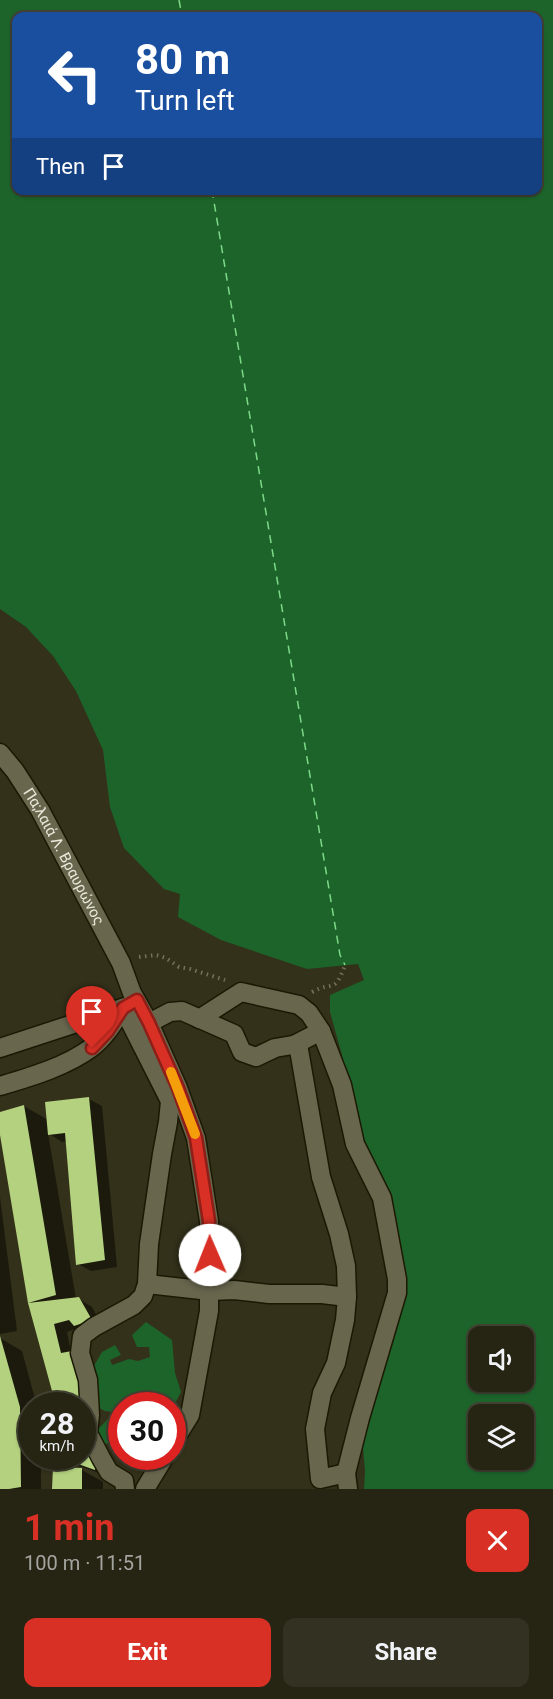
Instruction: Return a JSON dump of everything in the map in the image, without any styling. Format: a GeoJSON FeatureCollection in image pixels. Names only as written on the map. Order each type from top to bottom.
{"type":"FeatureCollection","features":[{"type":"Feature","properties":{"kind":"street","name":"Πα;λαιά Λ. Βραυρώνος"},"geometry":{"type":"LineString","coordinates":[[0,753],[15,771],[40,810],[121,963],[132,993],[130,1004]]}},
{"type":"Feature","properties":{"kind":"street"},"geometry":{"type":"LineString","coordinates":[[199,1019],[241,992],[299,1005],[309,1013],[321,1031],[342,1085],[355,1144],[382,1198],[397,1279],[397,1293],[360,1418],[347,1481],[320,1479],[315,1429],[322,1393],[336,1363],[345,1320],[346,1266],[339,1234],[321,1177],[298,1044],[294,1045]]}},
{"type":"Feature","properties":{"kind":"street"},"geometry":{"type":"LineString","coordinates":[[130,1004],[149,1023],[178,1088],[196,1138],[209,1221],[209,1311],[190,1415],[186,1421]]}},
{"type":"Feature","properties":{"kind":"street"},"geometry":{"type":"LineString","coordinates":[[0,1048],[130,1004]]}},
{"type":"Feature","properties":{"kind":"street"},"geometry":{"type":"LineString","coordinates":[[0,1086],[67,1062],[92,1048],[130,1004]]}},
{"type":"Feature","properties":{"kind":"street"},"geometry":{"type":"LineString","coordinates":[[125,1489],[124,1481],[110,1472],[88,1433],[90,1415],[88,1380],[80,1353],[82,1336],[134,1305],[143,1296],[147,1284],[149,1244],[170,1101],[130,1004]]}},
{"type":"Feature","properties":{"kind":"street"},"geometry":{"type":"LineString","coordinates":[[149,1023],[170,1012],[182,1011],[234,1034],[242,1052],[256,1057],[275,1048],[294,1045],[321,1031]]}},
{"type":"Feature","properties":{"kind":"street"},"geometry":{"type":"LineString","coordinates":[[147,1284],[210,1291],[322,1294],[347,1298]]}},
{"type":"Feature","properties":{"kind":"street"},"geometry":{"type":"LineString","coordinates":[[145,1489],[157,1470]]}},
{"type":"Feature","properties":{"kind":"path"},"geometry":{"type":"LineString","coordinates":[[121,963],[156,955],[166,958],[179,967],[231,982],[241,992]]}},
{"type":"Feature","properties":{"kind":"path"},"geometry":{"type":"LineString","coordinates":[[299,1005],[308,993],[335,984],[345,965]]}},
{"type":"Feature","properties":{"kind":"shaded area"},"geometry":{"type":"Polygon","coordinates":[[[0,0],[553,0],[553,1489],[364,1489],[362,1435],[374,1401],[385,1346],[403,1286],[385,1184],[370,1173],[353,1130],[342,1055],[330,1012],[330,995],[364,980],[358,964],[307,969],[221,940],[178,917],[180,894],[164,889],[124,848],[110,807],[103,750],[76,691],[53,656],[26,627],[0,609],[0,0]]]}},
{"type":"Feature","properties":{"kind":"shaded area"},"geometry":{"type":"Polygon","coordinates":[[[146,1322],[172,1340],[175,1373],[181,1392],[108,1392],[108,1411],[105,1411],[96,1406],[96,1392],[93,1392],[91,1371],[102,1352],[115,1345],[121,1355],[110,1360],[112,1365],[129,1359],[138,1361],[150,1357],[149,1347],[137,1347],[132,1335],[146,1322]]]}},
{"type":"Feature","properties":{"kind":"shaded area"},"geometry":{"type":"Polygon","coordinates":[[[108,1419],[108,1443],[101,1444],[97,1430],[108,1419]]]}},
{"type":"Feature","properties":{"kind":"building"},"geometry":{"type":"Polygon","coordinates":[[[89,1097],[105,1260],[76,1265],[65,1133],[48,1135],[45,1102],[89,1097]]]}},
{"type":"Feature","properties":{"kind":"building"},"geometry":{"type":"Polygon","coordinates":[[[24,1105],[56,1295],[28,1303],[0,1135],[0,1112],[24,1105]]]}},
{"type":"Feature","properties":{"kind":"building"},"geometry":{"type":"Polygon","coordinates":[[[79,1297],[92,1320],[74,1326],[69,1320],[54,1324],[61,1353],[72,1351],[82,1392],[52,1392],[28,1303],[79,1297]]]}},
{"type":"Feature","properties":{"kind":"building"},"geometry":{"type":"Polygon","coordinates":[[[0,1336],[18,1400],[18,1470],[21,1470],[21,1487],[0,1489],[0,1336]]]}},
{"type":"Feature","properties":{"kind":"building"},"geometry":{"type":"Polygon","coordinates":[[[53,1470],[82,1470],[82,1489],[52,1489],[53,1470]]]}},
{"type":"Feature","properties":{"kind":"ferry route"},"geometry":{"type":"LineString","coordinates":[[179,0],[181,12]]}},
{"type":"Feature","properties":{"kind":"ferry route"},"geometry":{"type":"LineString","coordinates":[[213,195],[340,955],[345,965]]}},
{"type":"Feature","properties":{"kind":"slow traffic"},"geometry":{"type":"LineString","coordinates":[[171,1072],[195,1134]]}},
{"type":"Feature","properties":{"kind":"route"},"geometry":{"type":"LineString","coordinates":[[92,1048],[108,1031],[123,1008],[137,1000],[178,1088],[196,1138],[209,1221],[210,1255]]}}]}
